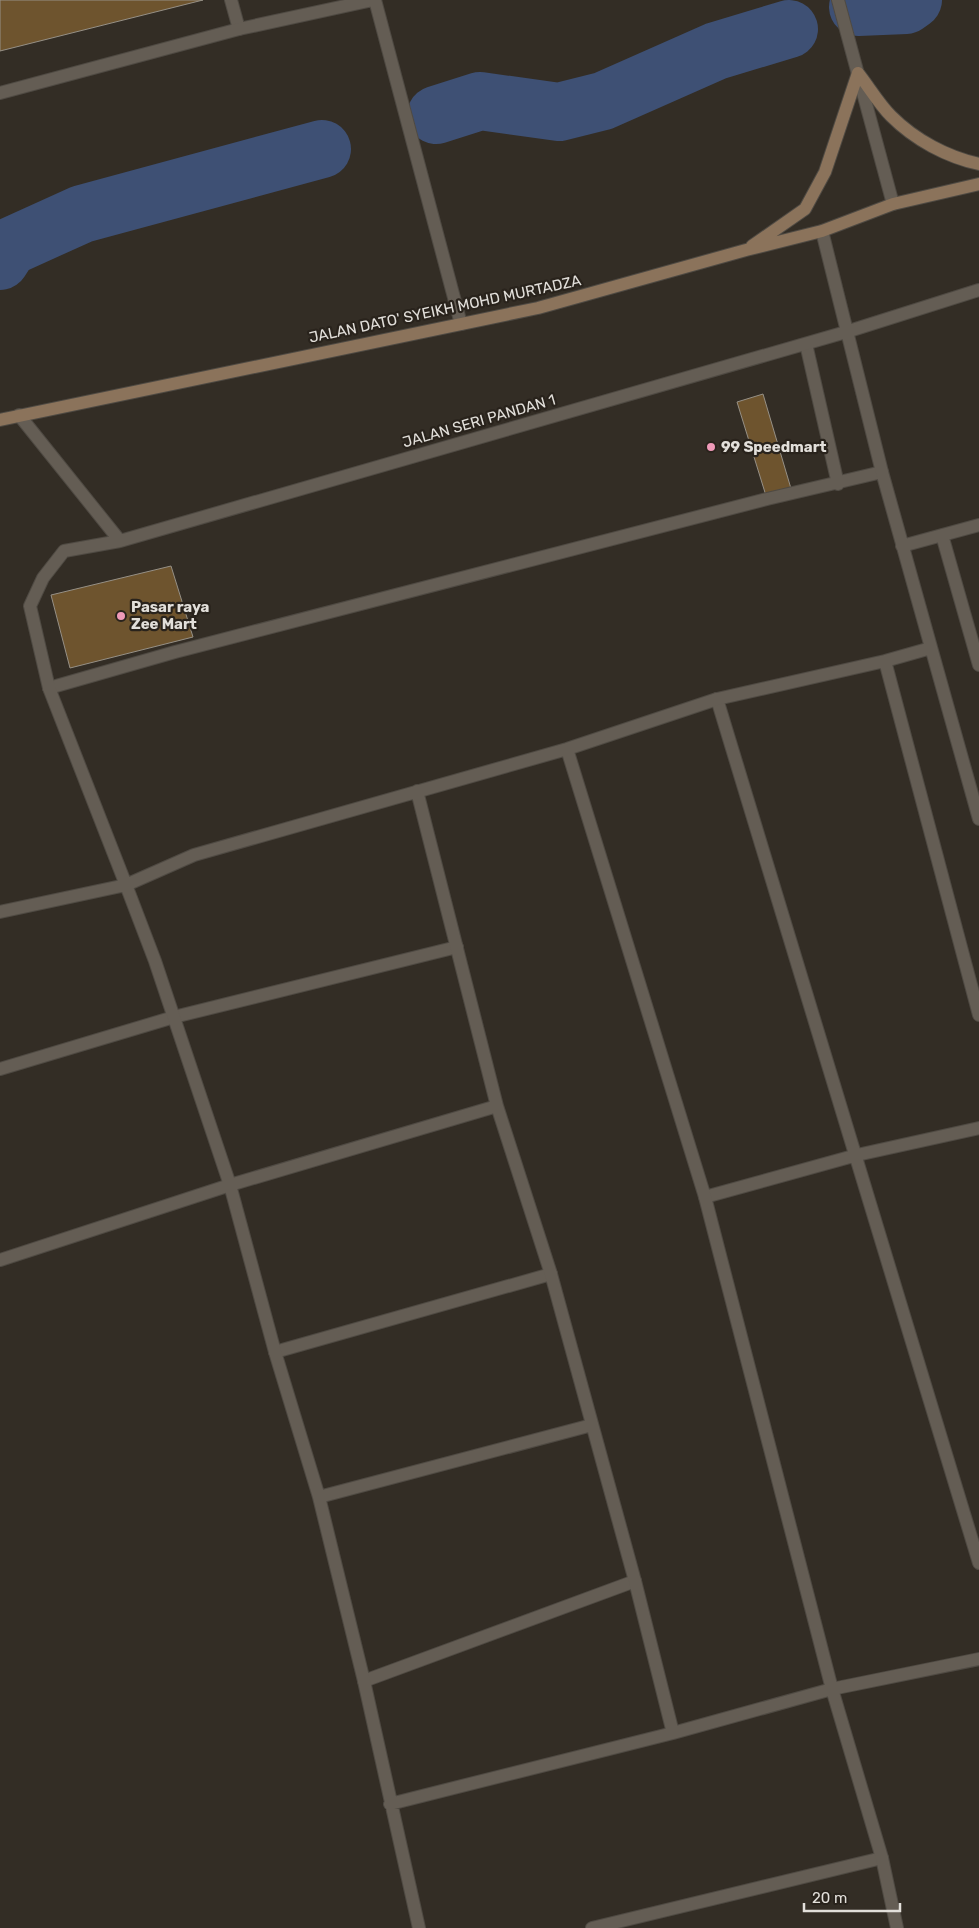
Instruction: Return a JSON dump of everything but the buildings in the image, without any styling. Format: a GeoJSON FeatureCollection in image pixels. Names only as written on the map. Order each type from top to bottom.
{"type":"FeatureCollection","features":[{"type":"Feature","properties":{"kind":"main road"},"geometry":{"type":"LineString","coordinates":[[858,73],[891,117],[926,144],[958,160],[979,164]]}},
{"type":"Feature","properties":{"kind":"main road"},"geometry":{"type":"LineString","coordinates":[[746,250],[805,209],[825,172],[858,73]]}},
{"type":"Feature","properties":{"kind":"main road","name":"JALAN DATO' SYEIKH MOHD MURTADZA"},"geometry":{"type":"LineString","coordinates":[[0,420],[538,308],[746,250],[822,231],[892,204],[979,184]]}},
{"type":"Feature","properties":{"kind":"street"},"geometry":{"type":"LineString","coordinates":[[231,0],[239,28]]}},
{"type":"Feature","properties":{"kind":"street"},"geometry":{"type":"LineString","coordinates":[[0,93],[239,28],[374,0],[461,324]]}},
{"type":"Feature","properties":{"kind":"street"},"geometry":{"type":"LineString","coordinates":[[838,0],[892,204]]}},
{"type":"Feature","properties":{"kind":"street"},"geometry":{"type":"LineString","coordinates":[[822,231],[882,472],[979,819]]}},
{"type":"Feature","properties":{"kind":"street","name":"JALAN SERI PANDAN 1"},"geometry":{"type":"LineString","coordinates":[[419,1928],[364,1681],[319,1497],[275,1352],[230,1185],[155,961],[50,688],[30,606],[43,578],[64,551],[120,541],[806,344],[979,290]]}},
{"type":"Feature","properties":{"kind":"street"},"geometry":{"type":"LineString","coordinates":[[806,344],[838,484]]}},
{"type":"Feature","properties":{"kind":"street"},"geometry":{"type":"LineString","coordinates":[[19,415],[120,541]]}},
{"type":"Feature","properties":{"kind":"street"},"geometry":{"type":"LineString","coordinates":[[50,688],[185,649],[882,472]]}},
{"type":"Feature","properties":{"kind":"street"},"geometry":{"type":"LineString","coordinates":[[902,546],[979,525]]}},
{"type":"Feature","properties":{"kind":"street"},"geometry":{"type":"LineString","coordinates":[[942,535],[979,665]]}},
{"type":"Feature","properties":{"kind":"street"},"geometry":{"type":"LineString","coordinates":[[0,912],[126,885],[194,855],[567,749],[717,699],[885,662],[932,648]]}},
{"type":"Feature","properties":{"kind":"street"},"geometry":{"type":"LineString","coordinates":[[885,662],[979,1015]]}},
{"type":"Feature","properties":{"kind":"street"},"geometry":{"type":"LineString","coordinates":[[717,699],[979,1563]]}},
{"type":"Feature","properties":{"kind":"street"},"geometry":{"type":"LineString","coordinates":[[567,749],[705,1197],[832,1689],[882,1858],[897,1928]]}},
{"type":"Feature","properties":{"kind":"street"},"geometry":{"type":"LineString","coordinates":[[417,791],[497,1106],[551,1274],[635,1581],[673,1733]]}},
{"type":"Feature","properties":{"kind":"street"},"geometry":{"type":"LineString","coordinates":[[0,1069],[174,1017],[457,947]]}},
{"type":"Feature","properties":{"kind":"street"},"geometry":{"type":"LineString","coordinates":[[0,1260],[230,1185],[497,1106]]}},
{"type":"Feature","properties":{"kind":"street"},"geometry":{"type":"LineString","coordinates":[[705,1197],[856,1155],[979,1128]]}},
{"type":"Feature","properties":{"kind":"street"},"geometry":{"type":"LineString","coordinates":[[275,1352],[551,1274]]}},
{"type":"Feature","properties":{"kind":"street"},"geometry":{"type":"LineString","coordinates":[[319,1497],[592,1425]]}},
{"type":"Feature","properties":{"kind":"street"},"geometry":{"type":"LineString","coordinates":[[364,1681],[635,1581]]}},
{"type":"Feature","properties":{"kind":"street"},"geometry":{"type":"LineString","coordinates":[[390,1804],[673,1733],[832,1689],[979,1659]]}},
{"type":"Feature","properties":{"kind":"street"},"geometry":{"type":"LineString","coordinates":[[592,1928],[882,1858]]}},
{"type":"Feature","properties":{"kind":"waterway"},"geometry":{"type":"LineString","coordinates":[[858,7],[906,5],[913,0]]}},
{"type":"Feature","properties":{"kind":"waterway"},"geometry":{"type":"LineString","coordinates":[[436,115],[480,101],[559,112],[603,101],[716,51],[789,29]]}},
{"type":"Feature","properties":{"kind":"waterway"},"geometry":{"type":"LineString","coordinates":[[0,261],[9,247],[82,214],[322,149]]}},
{"type":"Feature","properties":{"kind":"place","name":"99 Speedmart"},"geometry":{"type":"Point","coordinates":[711,447]}},
{"type":"Feature","properties":{"kind":"place","name":"Pasar raya Zee Mart"},"geometry":{"type":"Point","coordinates":[121,616]}}]}
